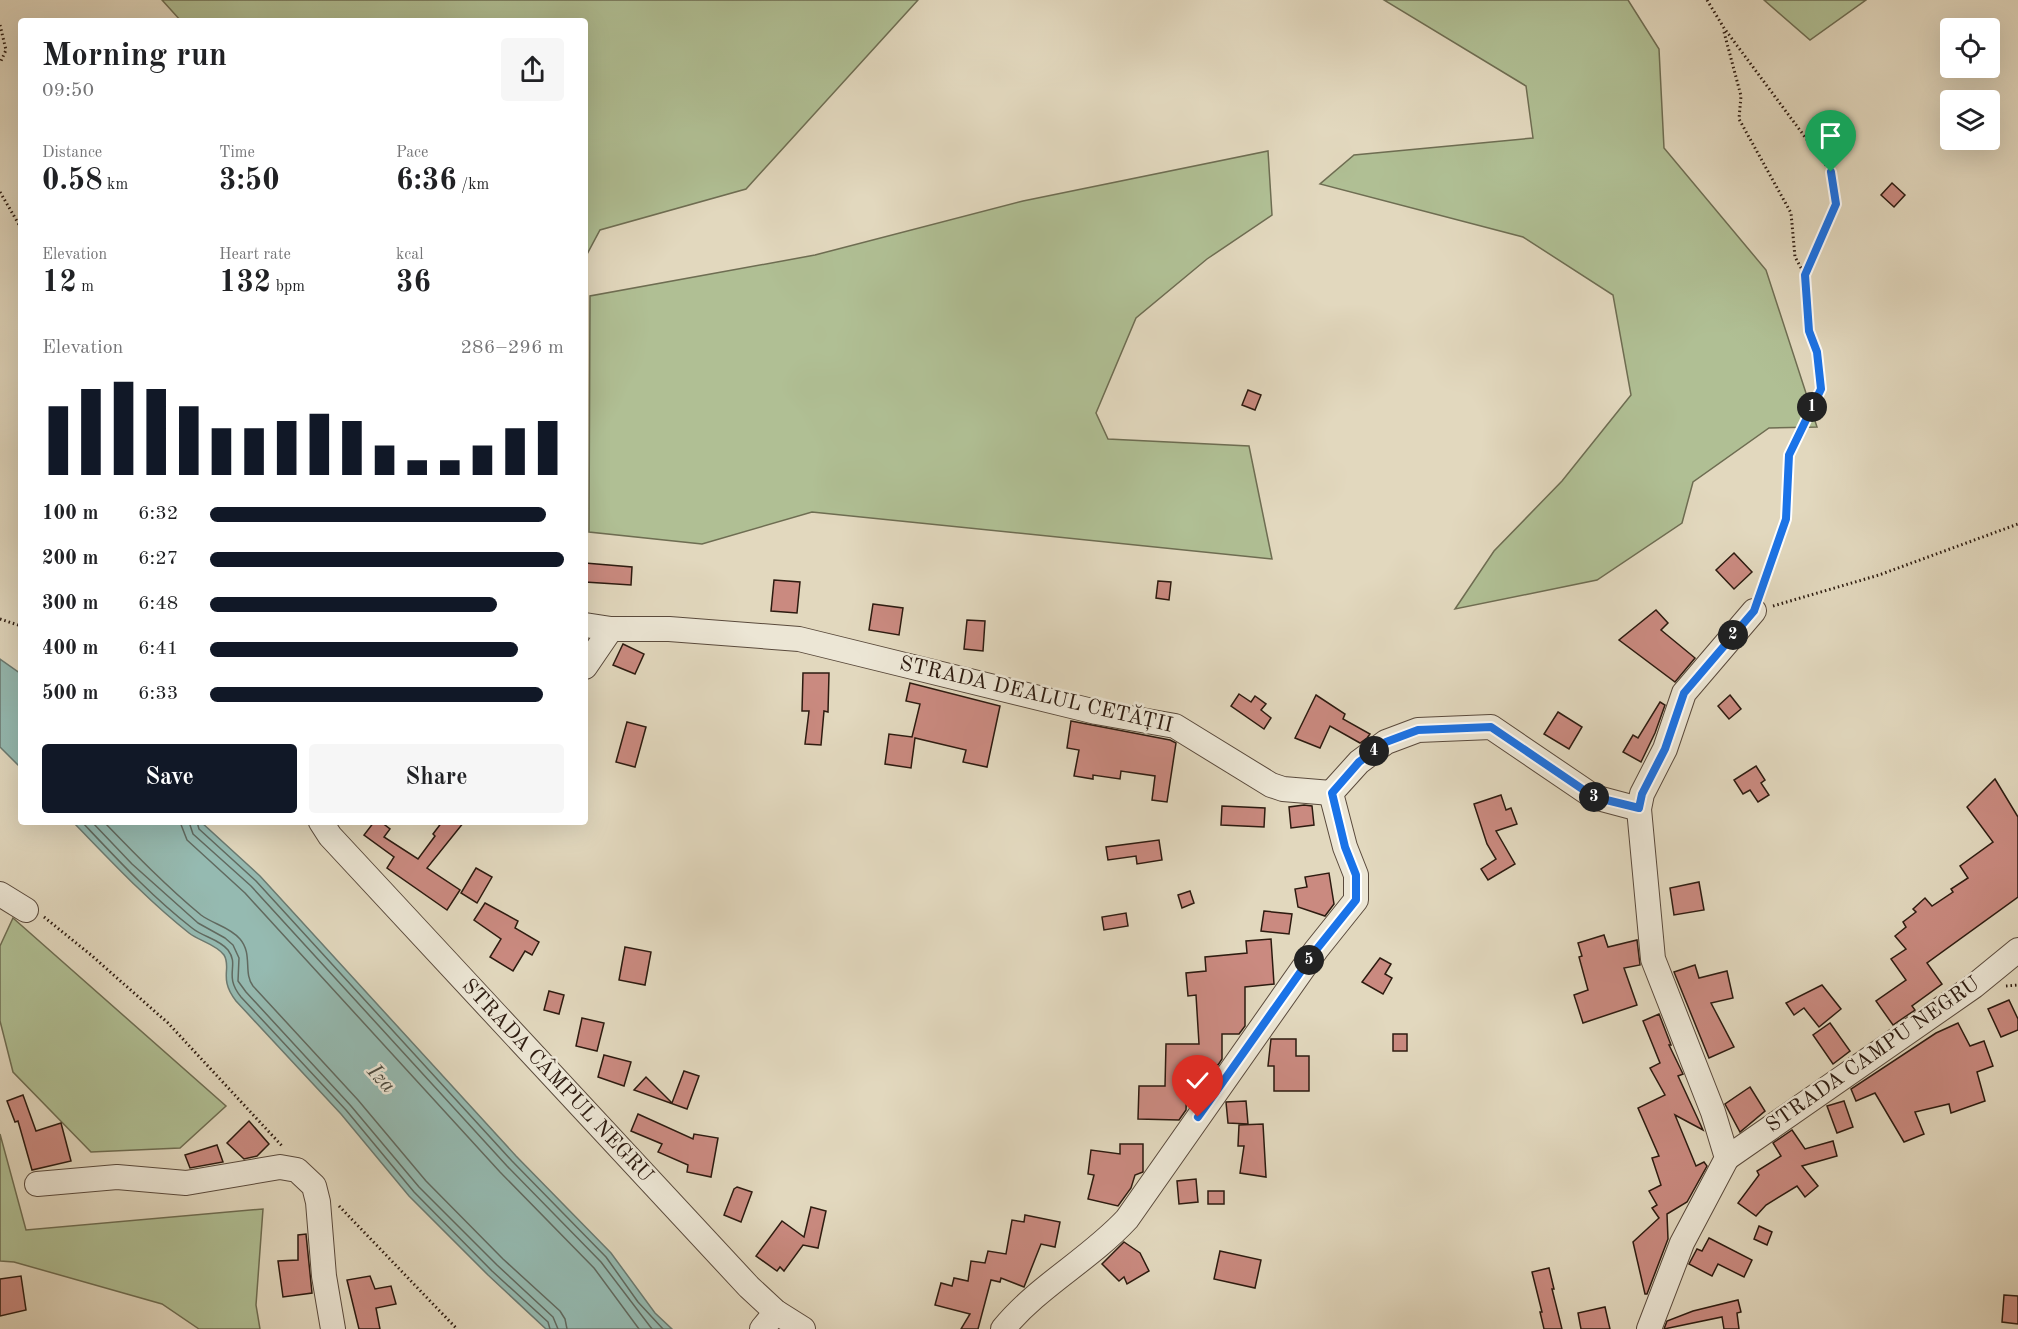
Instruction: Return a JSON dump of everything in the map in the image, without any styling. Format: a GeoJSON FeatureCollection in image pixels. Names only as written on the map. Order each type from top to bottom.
{"type":"FeatureCollection","features":[{"type":"Feature","properties":{"kind":"street"},"geometry":{"type":"LineString","coordinates":[[1727,1158],[1713,1112],[1653,959],[1639,808],[1642,794],[1665,749],[1684,693],[1754,611]]}},
{"type":"Feature","properties":{"kind":"street","name":"STRADA DEALUL CETĂȚII"},"geometry":{"type":"LineString","coordinates":[[588,625],[611,629],[669,629],[799,639],[1096,712],[1175,726],[1271,785],[1283,789],[1332,793]]}},
{"type":"Feature","properties":{"kind":"street"},"geometry":{"type":"LineString","coordinates":[[588,663],[611,629]]}},
{"type":"Feature","properties":{"kind":"street"},"geometry":{"type":"LineString","coordinates":[[1003,1329],[1045,1289],[1127,1220],[1316,950],[1356,900],[1356,875],[1345,847],[1332,793],[1359,762],[1386,742],[1418,730],[1491,727],[1594,797],[1639,808]]}},
{"type":"Feature","properties":{"kind":"street","name":"STRADA CÂMPUL NEGRU"},"geometry":{"type":"LineString","coordinates":[[323,825],[330,836],[733,1270],[769,1321],[803,1329]]}},
{"type":"Feature","properties":{"kind":"street"},"geometry":{"type":"LineString","coordinates":[[0,894],[31,911]]}},
{"type":"Feature","properties":{"kind":"street","name":"STRADA CAMPU NEGRU"},"geometry":{"type":"LineString","coordinates":[[1649,1329],[1682,1243],[1727,1158],[1974,986],[2018,950]]}},
{"type":"Feature","properties":{"kind":"street"},"geometry":{"type":"LineString","coordinates":[[37,1184],[117,1177],[186,1183],[280,1167],[297,1170],[314,1186],[318,1202],[324,1276],[333,1329]]}},
{"type":"Feature","properties":{"kind":"path"},"geometry":{"type":"LineString","coordinates":[[1707,0],[1724,28],[1831,172],[1836,204],[1805,275]]}},
{"type":"Feature","properties":{"kind":"path"},"geometry":{"type":"LineString","coordinates":[[0,25],[6,50],[0,63]]}},
{"type":"Feature","properties":{"kind":"path"},"geometry":{"type":"LineString","coordinates":[[1724,28],[1741,96],[1739,119],[1791,213],[1795,257],[1805,275],[1809,331],[1817,352],[1821,389],[1789,455],[1786,519],[1754,611]]}},
{"type":"Feature","properties":{"kind":"path"},"geometry":{"type":"LineString","coordinates":[[0,192],[18,223]]}},
{"type":"Feature","properties":{"kind":"path"},"geometry":{"type":"LineString","coordinates":[[1754,611],[1879,575],[2018,524]]}},
{"type":"Feature","properties":{"kind":"path"},"geometry":{"type":"LineString","coordinates":[[0,619],[18,625]]}},
{"type":"Feature","properties":{"kind":"path"},"geometry":{"type":"LineString","coordinates":[[31,911],[92,954],[168,1023],[285,1150]]}},
{"type":"Feature","properties":{"kind":"path"},"geometry":{"type":"LineString","coordinates":[[333,1200],[457,1329]]}},
{"type":"Feature","properties":{"kind":"green space"},"geometry":{"type":"Polygon","coordinates":[[[162,0],[918,0],[746,189],[600,230],[588,252],[588,18],[178,18],[162,0]]]}},
{"type":"Feature","properties":{"kind":"green space"},"geometry":{"type":"Polygon","coordinates":[[[1384,0],[1628,0],[1659,49],[1664,148],[1766,270],[1817,427],[1769,428],[1693,482],[1682,523],[1597,580],[1455,609],[1494,551],[1562,481],[1631,395],[1613,295],[1523,237],[1320,184],[1354,155],[1533,138],[1526,86],[1384,0]]]}},
{"type":"Feature","properties":{"kind":"green space"},"geometry":{"type":"Polygon","coordinates":[[[1764,0],[1866,0],[1810,40],[1764,0]]]}},
{"type":"Feature","properties":{"kind":"green space"},"geometry":{"type":"Polygon","coordinates":[[[1268,151],[1272,215],[1207,259],[1136,318],[1096,413],[1108,439],[1249,446],[1272,559],[812,512],[702,544],[589,532],[590,296],[815,255],[1023,201],[1268,151]]]}},
{"type":"Feature","properties":{"kind":"green space"},"geometry":{"type":"Polygon","coordinates":[[[13,918],[226,1106],[180,1148],[91,1152],[13,1072],[0,1021],[0,946],[13,918]]]}},
{"type":"Feature","properties":{"kind":"green space"},"geometry":{"type":"Polygon","coordinates":[[[0,1134],[26,1230],[263,1209],[256,1305],[260,1329],[199,1329],[162,1304],[14,1262],[0,1261],[0,1134]]]}},
{"type":"Feature","properties":{"kind":"water"},"geometry":{"type":"Polygon","coordinates":[[[0,659],[18,672],[18,765],[0,747],[0,659]]]}},
{"type":"Feature","properties":{"kind":"water","name":"Iza"},"geometry":{"type":"Polygon","coordinates":[[[76,825],[204,825],[260,876],[516,1156],[611,1253],[655,1313],[672,1329],[546,1329],[409,1196],[341,1114],[236,1001],[226,980],[227,964],[221,951],[193,936],[129,879],[76,825]]]}},
{"type":"Feature","properties":{"kind":"building"},"geometry":{"type":"Polygon","coordinates":[[[1892,183],[1905,195],[1894,207],[1881,195],[1892,183]]]}},
{"type":"Feature","properties":{"kind":"building"},"geometry":{"type":"Polygon","coordinates":[[[1248,390],[1261,395],[1255,410],[1242,405],[1248,390]]]}},
{"type":"Feature","properties":{"kind":"building"},"geometry":{"type":"Polygon","coordinates":[[[1734,553],[1752,572],[1734,589],[1716,570],[1734,553]]]}},
{"type":"Feature","properties":{"kind":"building"},"geometry":{"type":"Polygon","coordinates":[[[588,563],[632,567],[631,585],[588,582],[588,563]]]}},
{"type":"Feature","properties":{"kind":"building"},"geometry":{"type":"Polygon","coordinates":[[[774,580],[800,582],[797,613],[771,611],[774,580]]]}},
{"type":"Feature","properties":{"kind":"building"},"geometry":{"type":"Polygon","coordinates":[[[1158,581],[1171,582],[1169,600],[1156,598],[1158,581]]]}},
{"type":"Feature","properties":{"kind":"building"},"geometry":{"type":"Polygon","coordinates":[[[873,604],[903,608],[899,635],[869,630],[873,604]]]}},
{"type":"Feature","properties":{"kind":"building"},"geometry":{"type":"Polygon","coordinates":[[[1656,610],[1668,623],[1661,630],[1695,658],[1675,682],[1619,640],[1656,610]]]}},
{"type":"Feature","properties":{"kind":"building"},"geometry":{"type":"Polygon","coordinates":[[[967,620],[985,621],[983,651],[964,649],[967,620]]]}},
{"type":"Feature","properties":{"kind":"building"},"geometry":{"type":"Polygon","coordinates":[[[623,644],[644,654],[635,674],[613,665],[623,644]]]}},
{"type":"Feature","properties":{"kind":"building"},"geometry":{"type":"Polygon","coordinates":[[[803,673],[829,673],[828,712],[824,711],[821,745],[805,744],[809,711],[802,711],[803,673]]]}},
{"type":"Feature","properties":{"kind":"building"},"geometry":{"type":"Polygon","coordinates":[[[910,683],[1000,706],[987,767],[963,762],[966,750],[915,738],[911,768],[885,764],[889,734],[912,737],[920,704],[906,701],[910,683]]]}},
{"type":"Feature","properties":{"kind":"building"},"geometry":{"type":"Polygon","coordinates":[[[1239,694],[1251,702],[1255,696],[1266,704],[1261,710],[1271,718],[1264,729],[1231,706],[1239,694]]]}},
{"type":"Feature","properties":{"kind":"building"},"geometry":{"type":"Polygon","coordinates":[[[1316,695],[1345,714],[1343,719],[1370,734],[1367,738],[1360,743],[1330,726],[1320,748],[1295,738],[1316,695]]]}},
{"type":"Feature","properties":{"kind":"building"},"geometry":{"type":"Polygon","coordinates":[[[1730,695],[1741,709],[1729,719],[1718,706],[1730,695]]]}},
{"type":"Feature","properties":{"kind":"building"},"geometry":{"type":"Polygon","coordinates":[[[1660,702],[1665,705],[1641,762],[1623,752],[1633,735],[1638,738],[1660,702]]]}},
{"type":"Feature","properties":{"kind":"building"},"geometry":{"type":"Polygon","coordinates":[[[1558,712],[1582,727],[1569,749],[1544,734],[1558,712]]]}},
{"type":"Feature","properties":{"kind":"building"},"geometry":{"type":"Polygon","coordinates":[[[1071,721],[1176,743],[1167,802],[1152,800],[1155,776],[1121,771],[1120,779],[1093,775],[1093,779],[1074,776],[1079,750],[1067,748],[1071,721]]]}},
{"type":"Feature","properties":{"kind":"building"},"geometry":{"type":"Polygon","coordinates":[[[627,722],[646,727],[635,767],[616,762],[627,722]]]}},
{"type":"Feature","properties":{"kind":"building"},"geometry":{"type":"Polygon","coordinates":[[[1756,766],[1765,780],[1761,783],[1769,795],[1758,802],[1750,790],[1743,794],[1734,780],[1756,766]]]}},
{"type":"Feature","properties":{"kind":"building"},"geometry":{"type":"Polygon","coordinates":[[[1995,779],[2018,817],[2018,897],[1927,963],[1942,984],[1912,1006],[1915,1010],[1893,1025],[1876,1001],[1906,980],[1891,959],[1906,949],[1895,936],[1906,927],[1903,922],[1916,912],[1913,909],[1925,898],[1932,906],[1953,892],[1951,889],[1968,878],[1960,866],[1993,842],[1967,807],[1995,779]]]}},
{"type":"Feature","properties":{"kind":"building"},"geometry":{"type":"Polygon","coordinates":[[[1501,795],[1506,810],[1511,808],[1517,824],[1496,831],[1515,864],[1488,880],[1481,869],[1496,859],[1487,844],[1474,804],[1501,795]]]}},
{"type":"Feature","properties":{"kind":"building"},"geometry":{"type":"Polygon","coordinates":[[[1222,806],[1265,808],[1264,827],[1221,825],[1222,806]]]}},
{"type":"Feature","properties":{"kind":"building"},"geometry":{"type":"Polygon","coordinates":[[[1312,806],[1314,825],[1291,828],[1289,807],[1312,806]]]}},
{"type":"Feature","properties":{"kind":"building"},"geometry":{"type":"Polygon","coordinates":[[[372,825],[385,825],[390,829],[384,837],[418,859],[435,836],[433,834],[440,825],[462,825],[427,868],[460,890],[447,910],[387,868],[394,857],[364,835],[372,825]]]}},
{"type":"Feature","properties":{"kind":"building"},"geometry":{"type":"Polygon","coordinates":[[[1159,840],[1162,860],[1137,864],[1136,856],[1108,860],[1106,847],[1159,840]]]}},
{"type":"Feature","properties":{"kind":"building"},"geometry":{"type":"Polygon","coordinates":[[[476,868],[492,877],[477,903],[461,893],[476,868]]]}},
{"type":"Feature","properties":{"kind":"building"},"geometry":{"type":"Polygon","coordinates":[[[1329,873],[1334,904],[1325,916],[1298,907],[1295,889],[1307,887],[1305,877],[1329,873]]]}},
{"type":"Feature","properties":{"kind":"building"},"geometry":{"type":"Polygon","coordinates":[[[1699,882],[1704,910],[1674,915],[1670,888],[1699,882]]]}},
{"type":"Feature","properties":{"kind":"building"},"geometry":{"type":"Polygon","coordinates":[[[1190,891],[1194,903],[1182,908],[1178,895],[1190,891]]]}},
{"type":"Feature","properties":{"kind":"building"},"geometry":{"type":"Polygon","coordinates":[[[485,903],[518,921],[515,928],[539,942],[532,955],[525,951],[513,971],[490,957],[501,939],[474,920],[485,903]]]}},
{"type":"Feature","properties":{"kind":"building"},"geometry":{"type":"Polygon","coordinates":[[[1264,911],[1292,914],[1289,934],[1261,931],[1264,911]]]}},
{"type":"Feature","properties":{"kind":"building"},"geometry":{"type":"Polygon","coordinates":[[[1126,913],[1128,926],[1104,930],[1102,917],[1126,913]]]}},
{"type":"Feature","properties":{"kind":"building"},"geometry":{"type":"Polygon","coordinates":[[[1604,935],[1608,947],[1637,940],[1640,965],[1624,968],[1637,1005],[1583,1023],[1574,995],[1588,990],[1579,957],[1582,956],[1578,943],[1604,935]]]}},
{"type":"Feature","properties":{"kind":"building"},"geometry":{"type":"Polygon","coordinates":[[[1271,939],[1274,984],[1245,987],[1245,1026],[1239,1034],[1222,1034],[1222,1059],[1218,1065],[1210,1065],[1210,1077],[1203,1086],[1187,1086],[1186,1110],[1179,1120],[1138,1119],[1139,1086],[1165,1086],[1166,1044],[1199,1044],[1196,995],[1188,996],[1186,973],[1206,971],[1205,957],[1247,953],[1246,941],[1271,939]]]}},
{"type":"Feature","properties":{"kind":"building"},"geometry":{"type":"Polygon","coordinates":[[[625,947],[651,952],[645,985],[619,980],[625,947]]]}},
{"type":"Feature","properties":{"kind":"building"},"geometry":{"type":"Polygon","coordinates":[[[1380,958],[1391,964],[1385,974],[1392,978],[1383,994],[1362,982],[1380,958]]]}},
{"type":"Feature","properties":{"kind":"building"},"geometry":{"type":"Polygon","coordinates":[[[1695,965],[1699,978],[1727,971],[1733,998],[1711,1003],[1734,1047],[1709,1058],[1674,972],[1695,965]]]}},
{"type":"Feature","properties":{"kind":"building"},"geometry":{"type":"Polygon","coordinates":[[[1822,985],[1841,1009],[1819,1027],[1804,1008],[1794,1015],[1786,1003],[1822,985]]]}},
{"type":"Feature","properties":{"kind":"building"},"geometry":{"type":"Polygon","coordinates":[[[549,991],[564,995],[559,1014],[544,1010],[549,991]]]}},
{"type":"Feature","properties":{"kind":"building"},"geometry":{"type":"Polygon","coordinates":[[[2009,1000],[2018,1019],[2018,1030],[2001,1037],[1988,1009],[2009,1000]]]}},
{"type":"Feature","properties":{"kind":"building"},"geometry":{"type":"Polygon","coordinates":[[[1659,1014],[1671,1045],[1669,1045],[1683,1074],[1678,1076],[1703,1130],[1675,1115],[1696,1166],[1704,1162],[1707,1166],[1687,1202],[1667,1214],[1668,1239],[1647,1294],[1645,1294],[1633,1242],[1659,1218],[1652,1208],[1657,1205],[1649,1191],[1661,1185],[1652,1158],[1659,1156],[1638,1108],[1665,1095],[1650,1068],[1660,1063],[1643,1021],[1659,1014]]]}},
{"type":"Feature","properties":{"kind":"building"},"geometry":{"type":"Polygon","coordinates":[[[582,1018],[604,1023],[597,1051],[576,1046],[582,1018]]]}},
{"type":"Feature","properties":{"kind":"building"},"geometry":{"type":"Polygon","coordinates":[[[1830,1023],[1850,1051],[1833,1064],[1813,1035],[1830,1023]]]}},
{"type":"Feature","properties":{"kind":"building"},"geometry":{"type":"Polygon","coordinates":[[[1958,1023],[1970,1046],[1984,1041],[1993,1066],[1977,1072],[1985,1101],[1951,1113],[1949,1104],[1915,1112],[1924,1134],[1904,1142],[1875,1093],[1856,1101],[1851,1089],[1936,1033],[1958,1023]]]}},
{"type":"Feature","properties":{"kind":"building"},"geometry":{"type":"Polygon","coordinates":[[[1393,1034],[1407,1034],[1407,1051],[1393,1051],[1393,1034]]]}},
{"type":"Feature","properties":{"kind":"building"},"geometry":{"type":"Polygon","coordinates":[[[1271,1039],[1296,1039],[1296,1056],[1309,1056],[1309,1091],[1274,1091],[1274,1066],[1268,1066],[1271,1039]]]}},
{"type":"Feature","properties":{"kind":"building"},"geometry":{"type":"Polygon","coordinates":[[[604,1055],[631,1062],[624,1086],[598,1077],[604,1055]]]}},
{"type":"Feature","properties":{"kind":"building"},"geometry":{"type":"Polygon","coordinates":[[[684,1071],[699,1076],[687,1109],[634,1090],[646,1077],[672,1103],[684,1071]]]}},
{"type":"Feature","properties":{"kind":"building"},"geometry":{"type":"Polygon","coordinates":[[[1750,1087],[1765,1111],[1740,1132],[1725,1104],[1750,1087]]]}},
{"type":"Feature","properties":{"kind":"building"},"geometry":{"type":"Polygon","coordinates":[[[23,1095],[36,1131],[61,1123],[71,1161],[32,1170],[18,1121],[15,1122],[7,1101],[23,1095]]]}},
{"type":"Feature","properties":{"kind":"building"},"geometry":{"type":"Polygon","coordinates":[[[1246,1101],[1248,1124],[1228,1123],[1226,1102],[1246,1101]]]}},
{"type":"Feature","properties":{"kind":"building"},"geometry":{"type":"Polygon","coordinates":[[[1844,1101],[1853,1127],[1837,1133],[1827,1106],[1844,1101]]]}},
{"type":"Feature","properties":{"kind":"building"},"geometry":{"type":"Polygon","coordinates":[[[638,1114],[693,1139],[694,1134],[718,1138],[711,1177],[687,1172],[688,1165],[658,1152],[662,1144],[631,1131],[638,1114]]]}},
{"type":"Feature","properties":{"kind":"building"},"geometry":{"type":"Polygon","coordinates":[[[249,1121],[269,1144],[257,1156],[244,1159],[227,1143],[249,1121]]]}},
{"type":"Feature","properties":{"kind":"building"},"geometry":{"type":"Polygon","coordinates":[[[1263,1124],[1266,1177],[1240,1173],[1244,1146],[1238,1146],[1239,1125],[1263,1124]]]}},
{"type":"Feature","properties":{"kind":"building"},"geometry":{"type":"Polygon","coordinates":[[[1792,1130],[1805,1149],[1833,1141],[1837,1156],[1802,1166],[1818,1186],[1805,1197],[1797,1186],[1766,1205],[1756,1216],[1738,1203],[1759,1175],[1757,1171],[1781,1156],[1773,1143],[1792,1130]]]}},
{"type":"Feature","properties":{"kind":"building"},"geometry":{"type":"Polygon","coordinates":[[[1120,1144],[1143,1144],[1143,1172],[1135,1175],[1131,1188],[1118,1206],[1088,1199],[1094,1175],[1088,1174],[1091,1150],[1120,1154],[1120,1144]]]}},
{"type":"Feature","properties":{"kind":"building"},"geometry":{"type":"Polygon","coordinates":[[[217,1145],[223,1162],[190,1168],[185,1155],[217,1145]]]}},
{"type":"Feature","properties":{"kind":"building"},"geometry":{"type":"Polygon","coordinates":[[[1196,1179],[1198,1202],[1179,1204],[1177,1181],[1196,1179]]]}},
{"type":"Feature","properties":{"kind":"building"},"geometry":{"type":"Polygon","coordinates":[[[737,1187],[752,1192],[741,1222],[724,1215],[734,1189],[737,1187]]]}},
{"type":"Feature","properties":{"kind":"building"},"geometry":{"type":"Polygon","coordinates":[[[1208,1191],[1224,1191],[1224,1204],[1208,1204],[1208,1191]]]}},
{"type":"Feature","properties":{"kind":"building"},"geometry":{"type":"Polygon","coordinates":[[[811,1207],[826,1211],[818,1248],[803,1245],[784,1271],[780,1267],[777,1271],[756,1256],[782,1221],[804,1237],[811,1207]]]}},
{"type":"Feature","properties":{"kind":"building"},"geometry":{"type":"Polygon","coordinates":[[[1025,1215],[1060,1222],[1055,1247],[1041,1244],[1024,1287],[1001,1278],[1000,1282],[991,1280],[978,1329],[961,1329],[970,1314],[935,1305],[941,1283],[952,1286],[954,1278],[968,1281],[971,1261],[985,1263],[988,1251],[1006,1254],[1012,1220],[1024,1222],[1025,1215]]]}},
{"type":"Feature","properties":{"kind":"building"},"geometry":{"type":"Polygon","coordinates":[[[1759,1226],[1772,1232],[1767,1245],[1754,1239],[1759,1226]]]}},
{"type":"Feature","properties":{"kind":"building"},"geometry":{"type":"Polygon","coordinates":[[[306,1234],[312,1293],[283,1297],[278,1261],[298,1260],[298,1235],[306,1234]]]}},
{"type":"Feature","properties":{"kind":"building"},"geometry":{"type":"Polygon","coordinates":[[[1709,1238],[1752,1260],[1744,1277],[1718,1264],[1712,1276],[1689,1264],[1697,1249],[1702,1251],[1709,1238]]]}},
{"type":"Feature","properties":{"kind":"building"},"geometry":{"type":"Polygon","coordinates":[[[1124,1242],[1140,1253],[1149,1271],[1127,1284],[1124,1277],[1119,1281],[1102,1264],[1124,1242]]]}},
{"type":"Feature","properties":{"kind":"building"},"geometry":{"type":"Polygon","coordinates":[[[1220,1251],[1261,1260],[1255,1288],[1214,1279],[1220,1251]]]}},
{"type":"Feature","properties":{"kind":"building"},"geometry":{"type":"Polygon","coordinates":[[[1549,1268],[1562,1329],[1544,1329],[1540,1312],[1542,1312],[1532,1272],[1549,1268]]]}},
{"type":"Feature","properties":{"kind":"building"},"geometry":{"type":"Polygon","coordinates":[[[21,1276],[26,1310],[0,1316],[0,1279],[21,1276]]]}},
{"type":"Feature","properties":{"kind":"building"},"geometry":{"type":"Polygon","coordinates":[[[370,1276],[375,1289],[391,1286],[396,1304],[376,1308],[380,1329],[359,1329],[347,1280],[370,1276]]]}},
{"type":"Feature","properties":{"kind":"building"},"geometry":{"type":"Polygon","coordinates":[[[2004,1295],[2018,1296],[2018,1324],[2002,1322],[2004,1295]]]}},
{"type":"Feature","properties":{"kind":"building"},"geometry":{"type":"Polygon","coordinates":[[[1738,1300],[1741,1312],[1737,1313],[1739,1329],[1724,1329],[1722,1317],[1664,1329],[1667,1321],[1693,1311],[1738,1300]]]}},
{"type":"Feature","properties":{"kind":"building"},"geometry":{"type":"Polygon","coordinates":[[[1605,1307],[1610,1329],[1581,1329],[1578,1313],[1605,1307]]]}},
{"type":"Feature","properties":{"kind":"route"},"geometry":{"type":"LineString","coordinates":[[1198,1117],[1316,950],[1356,900],[1356,875],[1345,847],[1332,793],[1359,762],[1386,742],[1418,730],[1491,727],[1594,797],[1639,808],[1642,794],[1665,749],[1684,693],[1754,611],[1786,519],[1789,455],[1821,389],[1817,352],[1809,331],[1805,302],[1805,275],[1836,204],[1831,172]]}}]}
